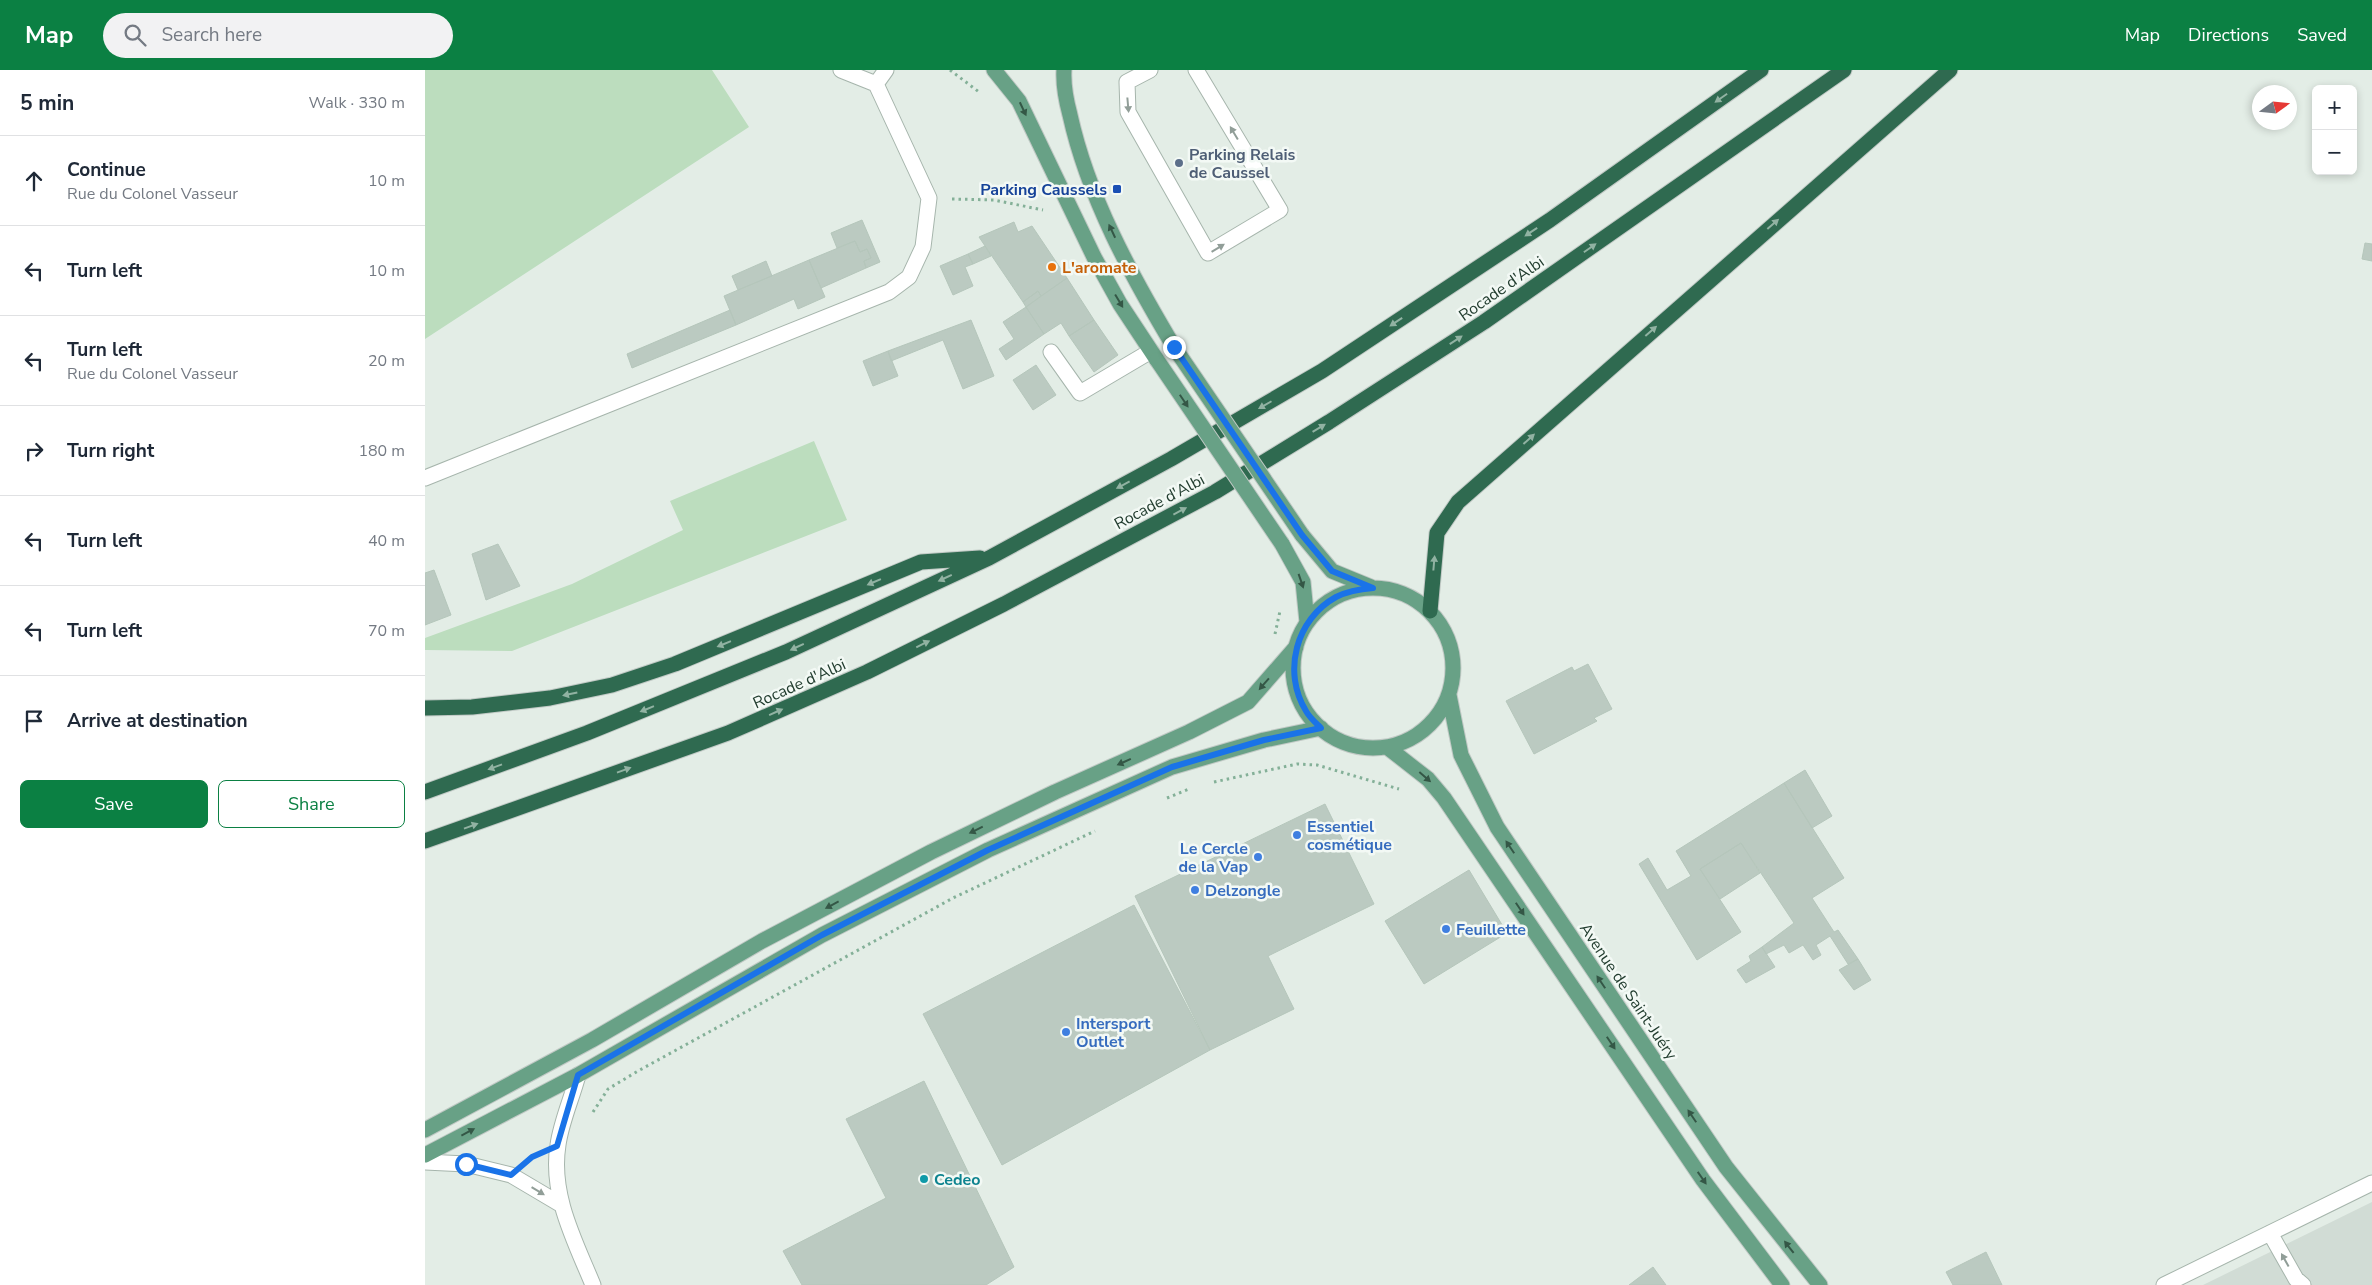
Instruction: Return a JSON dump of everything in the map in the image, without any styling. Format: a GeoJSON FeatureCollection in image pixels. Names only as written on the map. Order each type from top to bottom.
{"type":"FeatureCollection","features":[{"type":"Feature","properties":{"kind":"highway","name":"Rocade d'Albi"},"geometry":{"type":"LineString","coordinates":[[425,792],[587,733],[777,656],[989,558],[1171,459],[1322,371],[1550,220],[1761,70]]}},
{"type":"Feature","properties":{"kind":"highway","name":"Rocade d'Albi"},"geometry":{"type":"LineString","coordinates":[[425,841],[728,733],[859,675],[1005,604],[1215,492],[1329,422],[1484,322],[1844,70]]}},
{"type":"Feature","properties":{"kind":"highway"},"geometry":{"type":"LineString","coordinates":[[1430,611],[1437,534],[1458,502],[1950,70]]}},
{"type":"Feature","properties":{"kind":"highway"},"geometry":{"type":"LineString","coordinates":[[425,708],[472,707],[550,698],[612,685],[675,664],[921,562],[989,558]]}},
{"type":"Feature","properties":{"kind":"main road"},"geometry":{"type":"LineString","coordinates":[[994,70],[1019,100],[1094,257],[1120,304],[1282,544],[1303,582],[1307,622]]}},
{"type":"Feature","properties":{"kind":"main road"},"geometry":{"type":"LineString","coordinates":[[1064,70],[1063,84],[1077,150],[1140,291],[1174,347],[1302,535],[1332,571],[1373,588]]}},
{"type":"Feature","properties":{"kind":"main road"},"geometry":{"type":"LineString","coordinates":[[1373,588],[1393,590],[1413,598],[1430,611],[1443,629],[1452,650],[1453,673],[1449,695],[1435,720],[1413,738],[1387,747],[1363,748],[1340,741],[1321,728],[1306,711],[1297,691],[1293,669],[1296,647],[1307,622],[1320,608],[1336,597],[1354,590],[1373,588]]}},
{"type":"Feature","properties":{"kind":"main road"},"geometry":{"type":"LineString","coordinates":[[425,1130],[592,1040],[762,941],[931,852],[1055,792],[1189,732],[1248,702],[1296,647]]}},
{"type":"Feature","properties":{"kind":"main road","name":"Avenue de Saint-Juéry"},"geometry":{"type":"LineString","coordinates":[[1449,695],[1461,755],[1497,827],[1727,1167],[1819,1285]]}},
{"type":"Feature","properties":{"kind":"main road"},"geometry":{"type":"LineString","coordinates":[[425,1155],[578,1075],[822,935],[997,846],[1172,767],[1264,740],[1321,728]]}},
{"type":"Feature","properties":{"kind":"main road"},"geometry":{"type":"LineString","coordinates":[[1387,747],[1428,780],[1444,798],[1703,1180],[1782,1285]]}},
{"type":"Feature","properties":{"kind":"street"},"geometry":{"type":"LineString","coordinates":[[425,478],[889,292],[909,277],[923,248],[929,198],[876,84],[841,70]]}},
{"type":"Feature","properties":{"kind":"street"},"geometry":{"type":"LineString","coordinates":[[876,84],[886,70]]}},
{"type":"Feature","properties":{"kind":"street"},"geometry":{"type":"LineString","coordinates":[[1150,70],[1127,82],[1128,112],[1208,253],[1280,210],[1196,70]]}},
{"type":"Feature","properties":{"kind":"street"},"geometry":{"type":"LineString","coordinates":[[1051,352],[1081,393],[1154,356]]}},
{"type":"Feature","properties":{"kind":"street"},"geometry":{"type":"LineString","coordinates":[[578,1075],[557,1146],[560,1204],[593,1285]]}},
{"type":"Feature","properties":{"kind":"street"},"geometry":{"type":"LineString","coordinates":[[425,1162],[466,1164],[511,1175],[560,1204]]}},
{"type":"Feature","properties":{"kind":"street"},"geometry":{"type":"LineString","coordinates":[[2164,1285],[2372,1183]]}},
{"type":"Feature","properties":{"kind":"street"},"geometry":{"type":"LineString","coordinates":[[2270,1233],[2296,1278],[2303,1285]]}},
{"type":"Feature","properties":{"kind":"path"},"geometry":{"type":"LineString","coordinates":[[929,198],[994,200],[1043,210]]}},
{"type":"Feature","properties":{"kind":"path"},"geometry":{"type":"LineString","coordinates":[[1205,784],[1297,764],[1317,765],[1410,792],[1428,780]]}},
{"type":"Feature","properties":{"kind":"path"},"geometry":{"type":"LineString","coordinates":[[1161,800],[1196,786]]}},
{"type":"Feature","properties":{"kind":"path"},"geometry":{"type":"LineString","coordinates":[[590,1116],[608,1089],[638,1071],[953,898],[1100,828]]}},
{"type":"Feature","properties":{"kind":"shaded area"},"geometry":{"type":"Polygon","coordinates":[[[2372,1202],[2372,1285],[2203,1285],[2372,1202]]]}},
{"type":"Feature","properties":{"kind":"green space"},"geometry":{"type":"Polygon","coordinates":[[[425,70],[712,70],[749,127],[425,339],[425,70]]]}},
{"type":"Feature","properties":{"kind":"green space"},"geometry":{"type":"Polygon","coordinates":[[[814,441],[847,520],[512,651],[425,650],[425,638],[572,584],[683,530],[670,501],[814,441]]]}},
{"type":"Feature","properties":{"kind":"building"},"geometry":{"type":"Polygon","coordinates":[[[862,220],[880,262],[866,268],[864,261],[871,258],[867,249],[860,252],[855,241],[837,248],[831,233],[862,220]]]}},
{"type":"Feature","properties":{"kind":"building"},"geometry":{"type":"Polygon","coordinates":[[[1014,222],[1018,232],[1032,226],[1067,278],[1041,296],[1038,291],[1023,302],[979,237],[1014,222]]]}},
{"type":"Feature","properties":{"kind":"building"},"geometry":{"type":"Polygon","coordinates":[[[855,241],[860,252],[867,249],[871,258],[864,261],[866,268],[821,288],[809,260],[855,241]]]}},
{"type":"Feature","properties":{"kind":"building"},"geometry":{"type":"Polygon","coordinates":[[[2365,243],[2372,244],[2372,261],[2362,259],[2365,243]]]}},
{"type":"Feature","properties":{"kind":"building"},"geometry":{"type":"Polygon","coordinates":[[[985,246],[991,256],[973,264],[968,254],[985,246]]]}},
{"type":"Feature","properties":{"kind":"building"},"geometry":{"type":"Polygon","coordinates":[[[968,254],[973,264],[965,267],[973,286],[953,295],[940,266],[968,254]]]}},
{"type":"Feature","properties":{"kind":"building"},"geometry":{"type":"Polygon","coordinates":[[[809,260],[825,297],[798,309],[794,299],[736,325],[724,296],[809,260]]]}},
{"type":"Feature","properties":{"kind":"building"},"geometry":{"type":"Polygon","coordinates":[[[766,261],[772,276],[738,290],[732,276],[766,261]]]}},
{"type":"Feature","properties":{"kind":"building"},"geometry":{"type":"Polygon","coordinates":[[[1067,278],[1094,320],[1069,336],[1061,323],[1044,334],[1026,307],[1067,278]]]}},
{"type":"Feature","properties":{"kind":"building"},"geometry":{"type":"Polygon","coordinates":[[[1038,291],[1041,296],[1026,307],[1023,302],[1038,291]]]}},
{"type":"Feature","properties":{"kind":"building"},"geometry":{"type":"Polygon","coordinates":[[[1026,307],[1044,334],[1006,360],[999,349],[1014,339],[1003,322],[1026,307]]]}},
{"type":"Feature","properties":{"kind":"building"},"geometry":{"type":"Polygon","coordinates":[[[730,310],[736,325],[632,368],[627,354],[730,310]]]}},
{"type":"Feature","properties":{"kind":"building"},"geometry":{"type":"Polygon","coordinates":[[[971,320],[994,376],[963,389],[943,340],[891,361],[888,351],[971,320]]]}},
{"type":"Feature","properties":{"kind":"building"},"geometry":{"type":"Polygon","coordinates":[[[1094,320],[1118,355],[1094,372],[1069,336],[1094,320]]]}},
{"type":"Feature","properties":{"kind":"building"},"geometry":{"type":"Polygon","coordinates":[[[888,351],[898,376],[873,386],[863,361],[888,351]]]}},
{"type":"Feature","properties":{"kind":"building"},"geometry":{"type":"Polygon","coordinates":[[[1036,365],[1056,395],[1033,410],[1013,380],[1036,365]]]}},
{"type":"Feature","properties":{"kind":"building"},"geometry":{"type":"Polygon","coordinates":[[[498,544],[520,586],[486,600],[472,554],[498,544]]]}},
{"type":"Feature","properties":{"kind":"building"},"geometry":{"type":"Polygon","coordinates":[[[434,570],[451,615],[425,625],[425,573],[434,570]]]}},
{"type":"Feature","properties":{"kind":"building"},"geometry":{"type":"Polygon","coordinates":[[[1588,664],[1612,709],[1594,718],[1597,721],[1534,754],[1506,701],[1572,667],[1574,671],[1588,664]]]}},
{"type":"Feature","properties":{"kind":"building"},"geometry":{"type":"Polygon","coordinates":[[[1805,770],[1832,816],[1812,828],[1784,783],[1805,770]]]}},
{"type":"Feature","properties":{"kind":"building"},"geometry":{"type":"Polygon","coordinates":[[[1784,783],[1844,878],[1812,898],[1834,932],[1838,930],[1858,959],[1848,964],[1830,936],[1816,945],[1821,955],[1813,960],[1803,945],[1789,953],[1784,945],[1766,954],[1762,947],[1794,923],[1741,843],[1700,869],[1741,932],[1697,960],[1639,864],[1648,858],[1667,890],[1691,876],[1676,851],[1784,783]]]}},
{"type":"Feature","properties":{"kind":"building"},"geometry":{"type":"Polygon","coordinates":[[[1325,804],[1374,904],[1268,956],[1294,1009],[1210,1050],[1135,896],[1325,804]]]}},
{"type":"Feature","properties":{"kind":"building"},"geometry":{"type":"Polygon","coordinates":[[[1741,843],[1760,873],[1720,899],[1700,869],[1741,843]]]}},
{"type":"Feature","properties":{"kind":"building"},"geometry":{"type":"Polygon","coordinates":[[[1469,870],[1507,933],[1424,984],[1385,921],[1469,870]]]}},
{"type":"Feature","properties":{"kind":"building","name":"Intersport Outlet"},"geometry":{"type":"Polygon","coordinates":[[[1134,905],[1210,1050],[1002,1165],[923,1014],[1134,905]]]}},
{"type":"Feature","properties":{"kind":"building"},"geometry":{"type":"Polygon","coordinates":[[[1762,947],[1775,967],[1746,983],[1737,970],[1751,961],[1749,956],[1762,947]]]}},
{"type":"Feature","properties":{"kind":"building"},"geometry":{"type":"Polygon","coordinates":[[[1858,959],[1871,980],[1854,990],[1839,970],[1858,959]]]}},
{"type":"Feature","properties":{"kind":"building","name":"Cedeo"},"geometry":{"type":"Polygon","coordinates":[[[924,1081],[1014,1267],[986,1285],[802,1285],[783,1251],[886,1198],[846,1119],[924,1081]]]}},
{"type":"Feature","properties":{"kind":"building"},"geometry":{"type":"Polygon","coordinates":[[[1986,1252],[2002,1285],[1953,1285],[1946,1272],[1986,1252]]]}},
{"type":"Feature","properties":{"kind":"building"},"geometry":{"type":"Polygon","coordinates":[[[1653,1267],[1666,1285],[1629,1285],[1653,1267]]]}},
{"type":"Feature","properties":{"kind":"place","name":"Parking Relais de Caussel"},"geometry":{"type":"Point","coordinates":[1179,163]}},
{"type":"Feature","properties":{"kind":"place","name":"Parking Caussels"},"geometry":{"type":"Point","coordinates":[1117,189]}},
{"type":"Feature","properties":{"kind":"place","name":"L'aromate"},"geometry":{"type":"Point","coordinates":[1052,267]}},
{"type":"Feature","properties":{"kind":"place","name":"Essentiel cosmétique"},"geometry":{"type":"Point","coordinates":[1297,835]}},
{"type":"Feature","properties":{"kind":"place","name":"Le Cercle de la Vap"},"geometry":{"type":"Point","coordinates":[1258,857]}},
{"type":"Feature","properties":{"kind":"place","name":"Delzongle"},"geometry":{"type":"Point","coordinates":[1195,890]}},
{"type":"Feature","properties":{"kind":"place","name":"Feuillette"},"geometry":{"type":"Point","coordinates":[1446,929]}},
{"type":"Feature","properties":{"kind":"place","name":"Intersport Outlet"},"geometry":{"type":"Point","coordinates":[1066,1032]}},
{"type":"Feature","properties":{"kind":"place","name":"Cedeo"},"geometry":{"type":"Point","coordinates":[924,1179]}},
{"type":"Feature","properties":{"kind":"route"},"geometry":{"type":"LineString","coordinates":[[466,1164],[511,1175],[532,1157],[557,1146],[578,1075],[822,935],[988,850],[1172,767],[1264,740],[1321,728],[1306,711],[1297,691],[1293,669],[1296,647],[1307,622],[1320,608],[1336,597],[1354,590],[1373,588],[1332,571],[1302,535],[1174,347]]}}]}
